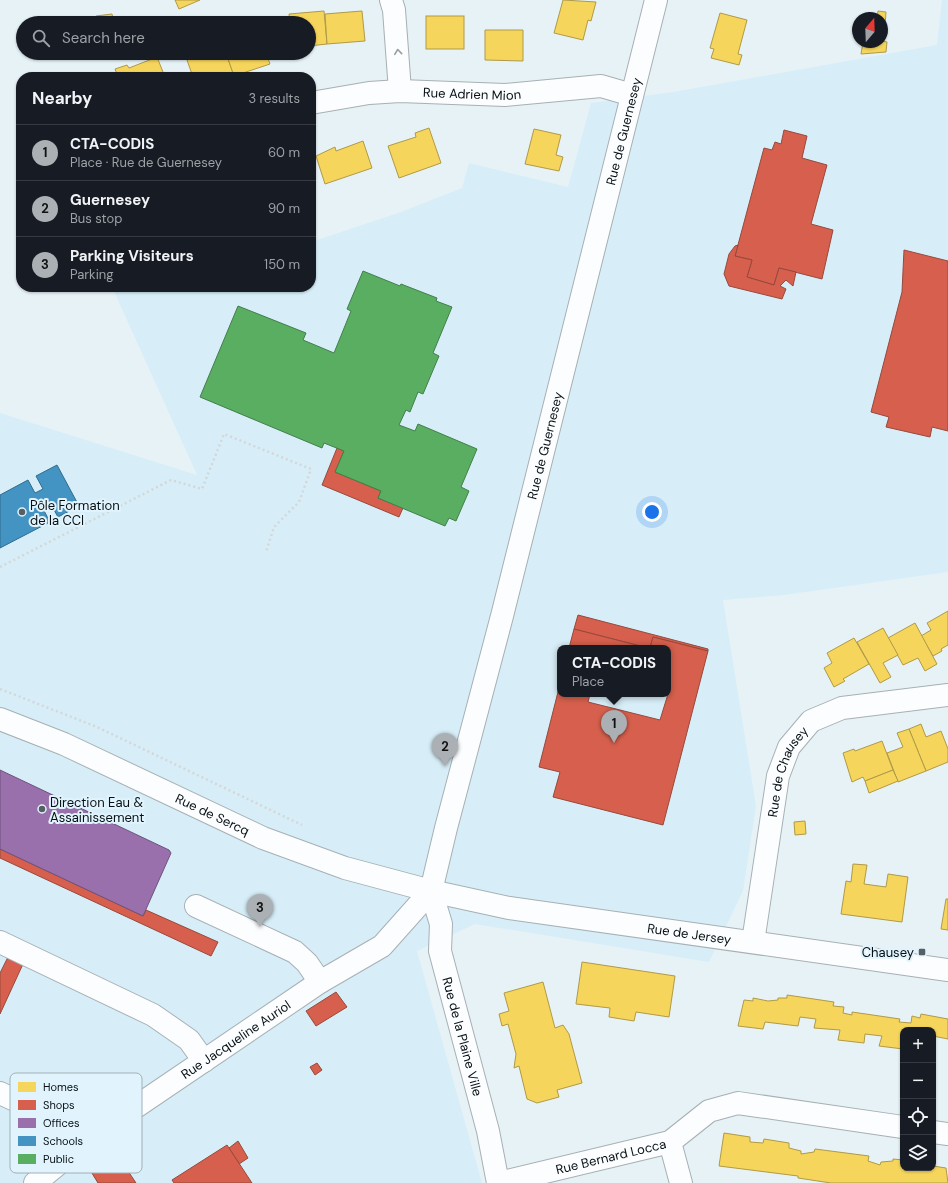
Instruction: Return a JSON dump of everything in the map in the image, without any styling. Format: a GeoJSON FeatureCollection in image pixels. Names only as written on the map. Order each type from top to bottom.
{"type":"FeatureCollection","features":[{"type":"Feature","properties":{"kind":"street"},"geometry":{"type":"LineString","coordinates":[[391,0],[394,10],[400,91]]}},
{"type":"Feature","properties":{"kind":"street","name":"Rue de Guernesey"},"geometry":{"type":"LineString","coordinates":[[431,891],[502,616],[656,0]]}},
{"type":"Feature","properties":{"kind":"street","name":"Rue Adrien Mion"},"geometry":{"type":"LineString","coordinates":[[316,102],[369,93],[400,91],[505,95],[602,86],[632,95]]}},
{"type":"Feature","properties":{"kind":"street","name":"Rue de Chausey"},"geometry":{"type":"LineString","coordinates":[[754,942],[778,776],[789,747],[811,721],[842,708],[948,695]]}},
{"type":"Feature","properties":{"kind":"street","name":"Rue de Sercq"},"geometry":{"type":"LineString","coordinates":[[0,719],[64,744],[263,838],[345,868],[431,891]]}},
{"type":"Feature","properties":{"kind":"street","name":"Rue de Jersey"},"geometry":{"type":"LineString","coordinates":[[431,891],[509,908],[948,970]]}},
{"type":"Feature","properties":{"kind":"street","name":"Rue Jacqueline Auriol"},"geometry":{"type":"LineString","coordinates":[[142,1104],[320,982],[382,946],[431,891]]}},
{"type":"Feature","properties":{"kind":"street","name":"Rue de la Plaine Ville"},"geometry":{"type":"LineString","coordinates":[[431,891],[441,924],[440,951],[488,1131],[499,1183]]}},
{"type":"Feature","properties":{"kind":"street"},"geometry":{"type":"LineString","coordinates":[[196,906],[295,952],[307,963],[320,982]]}},
{"type":"Feature","properties":{"kind":"street"},"geometry":{"type":"LineString","coordinates":[[0,942],[153,1015],[189,1040],[204,1061]]}},
{"type":"Feature","properties":{"kind":"street"},"geometry":{"type":"LineString","coordinates":[[0,1093],[10,1098]]}},
{"type":"Feature","properties":{"kind":"street","name":"Rue Bernard Locca"},"geometry":{"type":"LineString","coordinates":[[499,1183],[670,1142],[709,1111],[738,1104],[900,1127]]}},
{"type":"Feature","properties":{"kind":"street"},"geometry":{"type":"LineString","coordinates":[[936,1132],[948,1134]]}},
{"type":"Feature","properties":{"kind":"street"},"geometry":{"type":"LineString","coordinates":[[670,1142],[681,1183]]}},
{"type":"Feature","properties":{"kind":"street","name":"Rue Jacqueline Auriol"},"geometry":{"type":"LineString","coordinates":[[35,1183],[47,1173]]}},
{"type":"Feature","properties":{"kind":"path"},"geometry":{"type":"LineString","coordinates":[[0,567],[171,480],[202,489],[224,434],[311,469],[299,502],[274,527],[266,552]]}},
{"type":"Feature","properties":{"kind":"path"},"geometry":{"type":"LineString","coordinates":[[0,689],[97,727],[307,827]]}},
{"type":"Feature","properties":{"kind":"shaded area"},"geometry":{"type":"Polygon","coordinates":[[[942,0],[948,0],[948,572],[784,595],[723,600],[756,806],[743,891],[709,962],[475,924],[417,951],[482,1183],[0,1183],[0,413],[197,475],[114,292],[316,292],[316,240],[401,212],[462,188],[469,163],[568,187],[591,103],[673,92],[937,45],[942,0]]]}},
{"type":"Feature","properties":{"kind":"building: Homes"},"geometry":{"type":"Polygon","coordinates":[[[175,0],[200,0],[179,9],[175,0]]]}},
{"type":"Feature","properties":{"kind":"building: Homes"},"geometry":{"type":"Polygon","coordinates":[[[563,0],[596,2],[591,21],[588,20],[583,40],[554,33],[563,0]]]}},
{"type":"Feature","properties":{"kind":"building: Homes"},"geometry":{"type":"Polygon","coordinates":[[[324,11],[327,44],[316,45],[316,16],[289,16],[289,14],[324,11]]]}},
{"type":"Feature","properties":{"kind":"building: Homes"},"geometry":{"type":"Polygon","coordinates":[[[362,11],[365,41],[327,44],[325,14],[362,11]]]}},
{"type":"Feature","properties":{"kind":"building: Homes"},"geometry":{"type":"Polygon","coordinates":[[[720,13],[747,20],[738,54],[742,55],[739,65],[711,58],[714,49],[710,48],[720,13]]]}},
{"type":"Feature","properties":{"kind":"building: Homes"},"geometry":{"type":"Polygon","coordinates":[[[112,14],[112,16],[96,16],[112,14]]]}},
{"type":"Feature","properties":{"kind":"building: Homes"},"geometry":{"type":"Polygon","coordinates":[[[426,16],[464,16],[464,49],[426,49],[426,16]]]}},
{"type":"Feature","properties":{"kind":"building: Homes"},"geometry":{"type":"Polygon","coordinates":[[[485,30],[523,30],[523,61],[485,60],[485,30]]]}},
{"type":"Feature","properties":{"kind":"building: Homes"},"geometry":{"type":"Polygon","coordinates":[[[862,48],[886,48],[886,52],[861,54],[862,48]]]}},
{"type":"Feature","properties":{"kind":"building: Homes"},"geometry":{"type":"Polygon","coordinates":[[[149,60],[158,60],[163,72],[116,72],[115,69],[127,65],[129,68],[149,60]]]}},
{"type":"Feature","properties":{"kind":"building: Homes"},"geometry":{"type":"Polygon","coordinates":[[[187,60],[228,60],[233,72],[191,72],[187,60]]]}},
{"type":"Feature","properties":{"kind":"building: Homes"},"geometry":{"type":"Polygon","coordinates":[[[228,60],[269,60],[270,64],[246,72],[233,72],[228,60]]]}},
{"type":"Feature","properties":{"kind":"building: Homes"},"geometry":{"type":"Polygon","coordinates":[[[429,128],[441,163],[399,178],[388,146],[416,137],[415,133],[429,128]]]}},
{"type":"Feature","properties":{"kind":"building: Homes"},"geometry":{"type":"Polygon","coordinates":[[[534,129],[561,135],[556,155],[563,157],[559,171],[525,164],[534,129]]]}},
{"type":"Feature","properties":{"kind":"building: Homes"},"geometry":{"type":"Polygon","coordinates":[[[363,141],[372,168],[325,184],[316,156],[335,147],[336,151],[363,141]]]}},
{"type":"Feature","properties":{"kind":"building: Homes"},"geometry":{"type":"Polygon","coordinates":[[[948,611],[948,645],[941,649],[942,651],[933,656],[921,636],[931,630],[927,623],[948,611]]]}},
{"type":"Feature","properties":{"kind":"building: Homes"},"geometry":{"type":"Polygon","coordinates":[[[915,623],[937,664],[925,671],[918,658],[903,665],[888,638],[915,623]]]}},
{"type":"Feature","properties":{"kind":"building: Homes"},"geometry":{"type":"Polygon","coordinates":[[[883,628],[898,655],[883,663],[891,677],[880,683],[857,642],[883,628]]]}},
{"type":"Feature","properties":{"kind":"building: Homes"},"geometry":{"type":"Polygon","coordinates":[[[854,638],[869,664],[843,679],[845,681],[834,687],[824,668],[832,663],[827,653],[854,638]]]}},
{"type":"Feature","properties":{"kind":"building: Homes"},"geometry":{"type":"Polygon","coordinates":[[[921,724],[926,737],[941,731],[948,749],[948,762],[926,771],[909,729],[921,724]]]}},
{"type":"Feature","properties":{"kind":"building: Homes"},"geometry":{"type":"Polygon","coordinates":[[[909,729],[926,771],[898,782],[887,753],[903,747],[897,733],[909,729]]]}},
{"type":"Feature","properties":{"kind":"building: Homes"},"geometry":{"type":"Polygon","coordinates":[[[882,741],[893,770],[865,781],[863,777],[852,782],[843,753],[854,749],[855,751],[882,741]]]}},
{"type":"Feature","properties":{"kind":"building: Homes"},"geometry":{"type":"Polygon","coordinates":[[[893,770],[898,781],[869,793],[865,781],[893,770]]]}},
{"type":"Feature","properties":{"kind":"building: Homes"},"geometry":{"type":"Polygon","coordinates":[[[805,821],[806,834],[795,835],[794,822],[805,821]]]}},
{"type":"Feature","properties":{"kind":"building: Homes"},"geometry":{"type":"Polygon","coordinates":[[[853,864],[867,865],[864,884],[886,887],[888,874],[908,877],[902,922],[841,914],[846,881],[851,882],[853,864]]]}},
{"type":"Feature","properties":{"kind":"building: Homes"},"geometry":{"type":"Polygon","coordinates":[[[946,899],[948,899],[948,930],[941,929],[946,899]]]}},
{"type":"Feature","properties":{"kind":"building: Homes"},"geometry":{"type":"Polygon","coordinates":[[[582,962],[675,976],[669,1017],[636,1012],[634,1021],[609,1017],[610,1008],[576,1004],[582,962]]]}},
{"type":"Feature","properties":{"kind":"building: Homes"},"geometry":{"type":"Polygon","coordinates":[[[543,982],[555,1028],[563,1025],[569,1034],[582,1083],[557,1090],[559,1097],[537,1103],[527,1099],[519,1066],[514,1068],[516,1054],[508,1024],[502,1026],[499,1014],[509,1011],[504,993],[543,982]]]}},
{"type":"Feature","properties":{"kind":"building: Homes"},"geometry":{"type":"Polygon","coordinates":[[[787,995],[834,1002],[833,1006],[844,1007],[843,1013],[852,1015],[852,1012],[900,1019],[899,1022],[911,1023],[912,1016],[920,1018],[921,1014],[948,1019],[948,1039],[936,1037],[936,1027],[900,1027],[900,1049],[879,1046],[882,1036],[865,1034],[864,1043],[838,1040],[840,1030],[814,1028],[816,1019],[800,1017],[798,1026],[765,1022],[763,1029],[738,1026],[744,1000],[753,1001],[753,998],[768,1001],[778,1000],[778,998],[787,998],[787,995]]]}},
{"type":"Feature","properties":{"kind":"building: Homes"},"geometry":{"type":"Polygon","coordinates":[[[724,1133],[750,1137],[750,1142],[763,1143],[764,1139],[789,1143],[789,1148],[801,1151],[801,1154],[814,1152],[815,1149],[869,1156],[868,1161],[880,1165],[881,1162],[893,1161],[893,1159],[900,1160],[900,1171],[936,1171],[936,1166],[946,1168],[948,1183],[831,1183],[798,1178],[798,1176],[719,1166],[724,1133]]]}},
{"type":"Feature","properties":{"kind":"building: Shops"},"geometry":{"type":"Polygon","coordinates":[[[784,130],[807,136],[802,158],[827,165],[811,224],[833,230],[822,279],[779,268],[774,285],[747,277],[752,260],[735,256],[764,148],[772,150],[775,142],[781,144],[784,130]]]}},
{"type":"Feature","properties":{"kind":"building: Shops"},"geometry":{"type":"Polygon","coordinates":[[[738,245],[735,256],[752,260],[747,277],[774,285],[779,268],[796,272],[793,286],[786,280],[780,286],[786,289],[782,299],[729,286],[724,274],[729,254],[735,246],[738,245]]]}},
{"type":"Feature","properties":{"kind":"building: Shops"},"geometry":{"type":"Polygon","coordinates":[[[904,250],[948,261],[948,431],[932,427],[930,437],[886,427],[889,417],[871,412],[902,292],[904,250]]]}},
{"type":"Feature","properties":{"kind":"building: Shops"},"geometry":{"type":"Polygon","coordinates":[[[337,448],[344,451],[335,472],[381,491],[378,498],[403,508],[399,517],[322,485],[337,448]]]}},
{"type":"Feature","properties":{"kind":"building: Shops"},"geometry":{"type":"Polygon","coordinates":[[[578,615],[708,649],[708,651],[653,637],[651,645],[636,645],[574,629],[578,615]]]}},
{"type":"Feature","properties":{"kind":"building: Shops"},"geometry":{"type":"Polygon","coordinates":[[[574,629],[636,645],[570,645],[574,629]]]}},
{"type":"Feature","properties":{"kind":"building: Shops"},"geometry":{"type":"Polygon","coordinates":[[[653,637],[708,651],[663,825],[553,797],[560,772],[539,767],[557,696],[589,697],[588,702],[660,720],[667,697],[671,697],[671,645],[651,645],[653,637]]]}},
{"type":"Feature","properties":{"kind":"building: Shops"},"geometry":{"type":"Polygon","coordinates":[[[0,849],[143,916],[146,910],[218,942],[211,956],[0,858],[0,849]]]}},
{"type":"Feature","properties":{"kind":"building: Shops"},"geometry":{"type":"Polygon","coordinates":[[[8,957],[23,964],[0,1014],[0,973],[8,957]]]}},
{"type":"Feature","properties":{"kind":"building: Shops"},"geometry":{"type":"Polygon","coordinates":[[[336,992],[347,1007],[316,1026],[306,1011],[336,992]]]}},
{"type":"Feature","properties":{"kind":"building: Shops"},"geometry":{"type":"Polygon","coordinates":[[[317,1063],[322,1070],[315,1075],[310,1067],[317,1063]]]}},
{"type":"Feature","properties":{"kind":"building: Shops"},"geometry":{"type":"Polygon","coordinates":[[[238,1141],[248,1158],[239,1164],[229,1148],[238,1141]]]}},
{"type":"Feature","properties":{"kind":"building: Shops"},"geometry":{"type":"Polygon","coordinates":[[[227,1145],[252,1183],[174,1183],[172,1180],[227,1145]]]}},
{"type":"Feature","properties":{"kind":"building: Shops"},"geometry":{"type":"Polygon","coordinates":[[[92,1173],[129,1173],[136,1183],[98,1183],[92,1173]]]}},
{"type":"Feature","properties":{"kind":"building: Offices","name":"Direction Eau & Assainissement"},"geometry":{"type":"Polygon","coordinates":[[[0,770],[169,850],[171,853],[143,916],[0,849],[0,770]]]}},
{"type":"Feature","properties":{"kind":"building: Schools","name":"Pôle Formation de la CCI"},"geometry":{"type":"Polygon","coordinates":[[[57,465],[79,506],[58,517],[49,501],[41,505],[50,522],[0,548],[0,495],[28,480],[35,493],[43,489],[36,476],[57,465]]]}},
{"type":"Feature","properties":{"kind":"building: Public"},"geometry":{"type":"Polygon","coordinates":[[[363,271],[400,286],[401,284],[437,298],[436,301],[452,307],[433,353],[439,356],[423,394],[418,392],[410,412],[406,410],[399,425],[415,431],[418,424],[477,449],[461,487],[469,491],[456,521],[449,518],[445,526],[378,498],[381,491],[335,472],[344,451],[324,443],[322,448],[200,397],[238,306],[306,333],[303,340],[334,353],[351,311],[347,309],[363,271]]]}},
{"type":"Feature","properties":{"kind":"place","name":"Pôle Formation de la CCI"},"geometry":{"type":"Point","coordinates":[22,512]}},
{"type":"Feature","properties":{"kind":"place","name":"CTA-CODIS"},"geometry":{"type":"Point","coordinates":[614,743]}},
{"type":"Feature","properties":{"kind":"place","name":"Guernesey"},"geometry":{"type":"Point","coordinates":[445,766]}},
{"type":"Feature","properties":{"kind":"place","name":"Direction Eau & Assainissement"},"geometry":{"type":"Point","coordinates":[42,809]}},
{"type":"Feature","properties":{"kind":"place","name":"Parking Visiteurs"},"geometry":{"type":"Point","coordinates":[260,927]}},
{"type":"Feature","properties":{"kind":"place","name":"Chausey"},"geometry":{"type":"Point","coordinates":[922,952]}}]}
